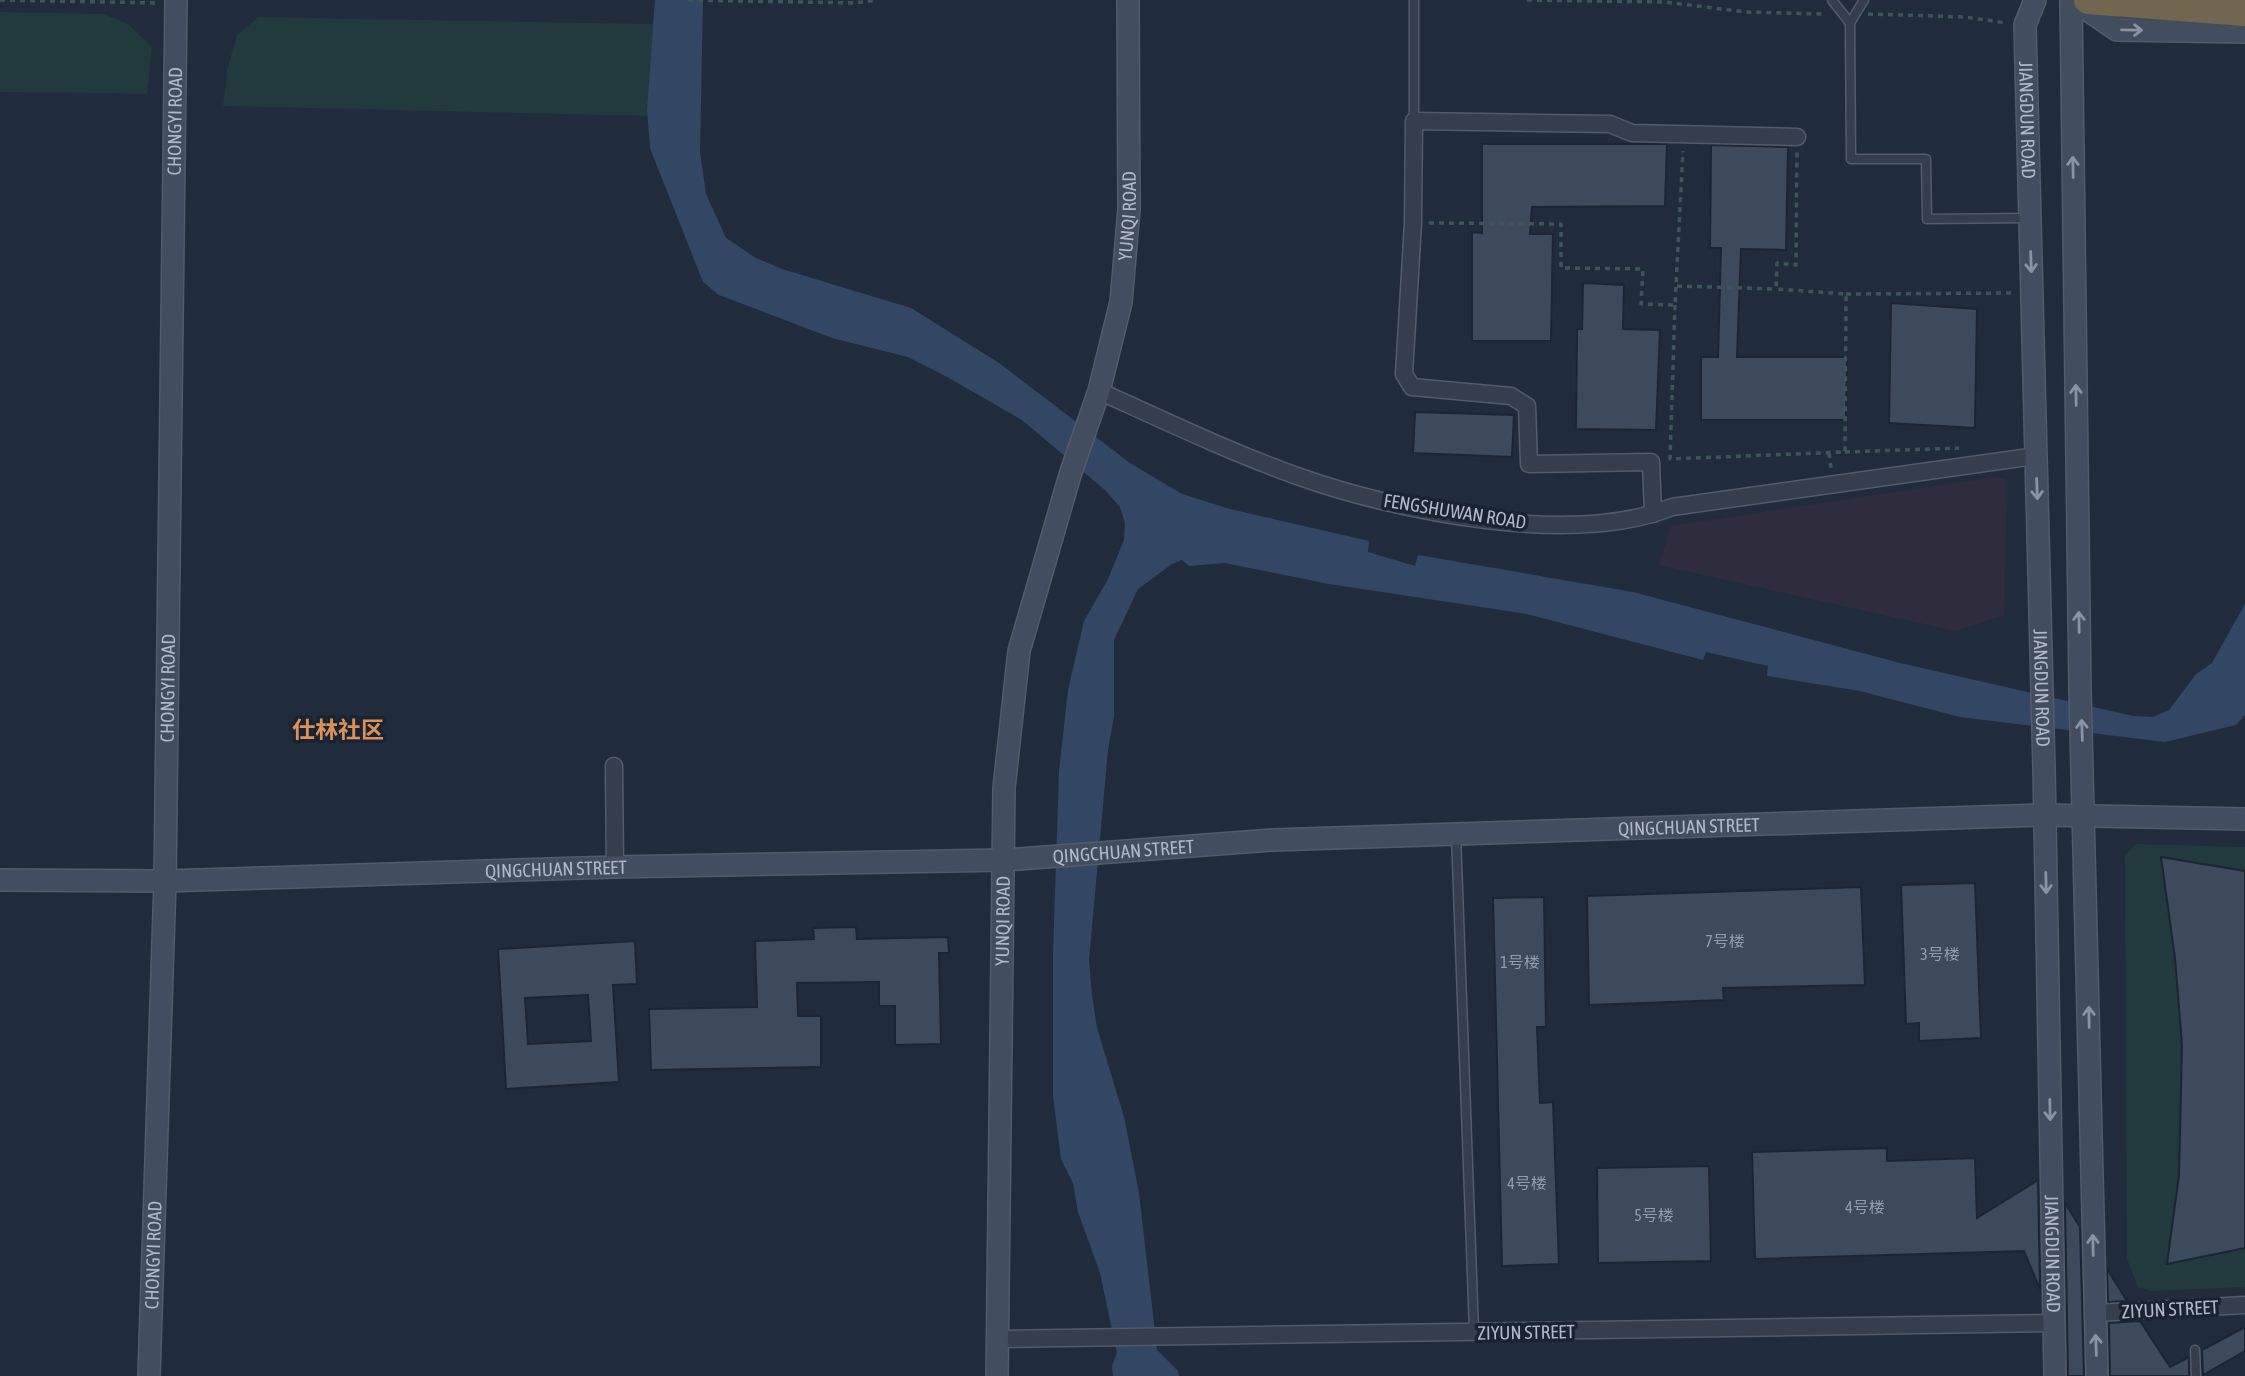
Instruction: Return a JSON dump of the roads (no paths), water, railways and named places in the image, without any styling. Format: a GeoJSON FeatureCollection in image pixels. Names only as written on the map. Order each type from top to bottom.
{"type":"FeatureCollection","features":[{"type":"Feature","properties":{"kind":"highway"},"geometry":{"type":"LineString","coordinates":[[2088,0],[2245,12]]}},
{"type":"Feature","properties":{"kind":"street","name":"JIANGDUN ROAD"},"geometry":{"type":"LineString","coordinates":[[2035,0],[2025,26],[2042,679],[2055,1376]]}},
{"type":"Feature","properties":{"kind":"street"},"geometry":{"type":"LineString","coordinates":[[2072,0],[2117,30],[2245,32]]}},
{"type":"Feature","properties":{"kind":"street","name":"JIANGDUN ROAD"},"geometry":{"type":"LineString","coordinates":[[2072,0],[2080,691],[2097,1376]]}},
{"type":"Feature","properties":{"kind":"street","name":"YUNQI ROAD"},"geometry":{"type":"LineString","coordinates":[[997,1376],[1004,788],[1019,651],[1070,475],[1099,391],[1121,302],[1128,223],[1130,1]]}},
{"type":"Feature","properties":{"kind":"street","name":"CHONGYI ROAD"},"geometry":{"type":"LineString","coordinates":[[149,1376],[165,881],[176,2]]}},
{"type":"Feature","properties":{"kind":"street"},"geometry":{"type":"LineString","coordinates":[[1653,514],[1651,462],[1529,464],[1527,407],[1511,396],[1412,387],[1404,374],[1412,223],[1413,121],[1610,124],[1632,133],[1797,137]]}},
{"type":"Feature","properties":{"kind":"street","name":"FENGSHUWAN ROAD"},"geometry":{"type":"LineString","coordinates":[[1099,391],[1302,478],[1438,512],[1527,524],[1611,523],[1653,514],[1671,507],[2036,456]]}},
{"type":"Feature","properties":{"kind":"street"},"geometry":{"type":"LineString","coordinates":[[614,766],[615,867]]}},
{"type":"Feature","properties":{"kind":"street","name":"QINGCHUAN STREET"},"geometry":{"type":"LineString","coordinates":[[0,880],[165,881],[615,867],[1005,860],[1273,840],[2044,815],[2245,819]]}},
{"type":"Feature","properties":{"kind":"street","name":"ZIYUN STREET"},"geometry":{"type":"LineString","coordinates":[[2095,1313],[2245,1305]]}},
{"type":"Feature","properties":{"kind":"street","name":"ZIYUN STREET"},"geometry":{"type":"LineString","coordinates":[[998,1339],[2055,1322]]}},
{"type":"Feature","properties":{"kind":"lane"},"geometry":{"type":"LineString","coordinates":[[1413,121],[1414,0]]}},
{"type":"Feature","properties":{"kind":"lane"},"geometry":{"type":"LineString","coordinates":[[1832,0],[1850,23]]}},
{"type":"Feature","properties":{"kind":"lane"},"geometry":{"type":"LineString","coordinates":[[1864,0],[1850,23],[1851,159],[1926,159],[1927,219],[2029,218]]}},
{"type":"Feature","properties":{"kind":"lane"},"geometry":{"type":"LineString","coordinates":[[1456,834],[1474,1333]]}},
{"type":"Feature","properties":{"kind":"lane"},"geometry":{"type":"LineString","coordinates":[[2195,1350],[2196,1376]]}},
{"type":"Feature","properties":{"kind":"water"},"geometry":{"type":"Polygon","coordinates":[[[655,0],[703,0],[700,152],[706,194],[726,238],[756,258],[782,269],[911,308],[999,363],[1130,463],[1182,494],[1230,509],[1369,541],[1368,552],[1415,566],[1418,555],[1633,592],[1900,663],[2133,716],[2153,717],[2169,710],[2196,674],[2212,663],[2245,604],[2245,715],[2236,725],[2165,742],[1960,717],[1860,691],[1767,676],[1768,666],[1706,652],[1703,660],[1527,614],[1329,584],[1225,563],[1189,566],[1182,560],[1172,564],[1138,589],[1114,640],[1114,716],[1108,750],[1089,960],[1097,1028],[1124,1117],[1139,1193],[1157,1350],[1178,1371],[1179,1376],[1113,1376],[1112,1366],[1117,1353],[1100,1273],[1078,1212],[1073,1183],[1061,1159],[1053,1096],[1053,954],[1059,771],[1068,690],[1084,621],[1108,579],[1124,540],[1125,523],[1120,507],[1105,490],[1022,420],[949,378],[908,357],[832,338],[719,295],[703,282],[650,148],[647,110],[655,0]]]}},
{"type":"Feature","properties":{"kind":"district","name":"仕林社区"},"geometry":{"type":"Point","coordinates":[338,730]}}]}
